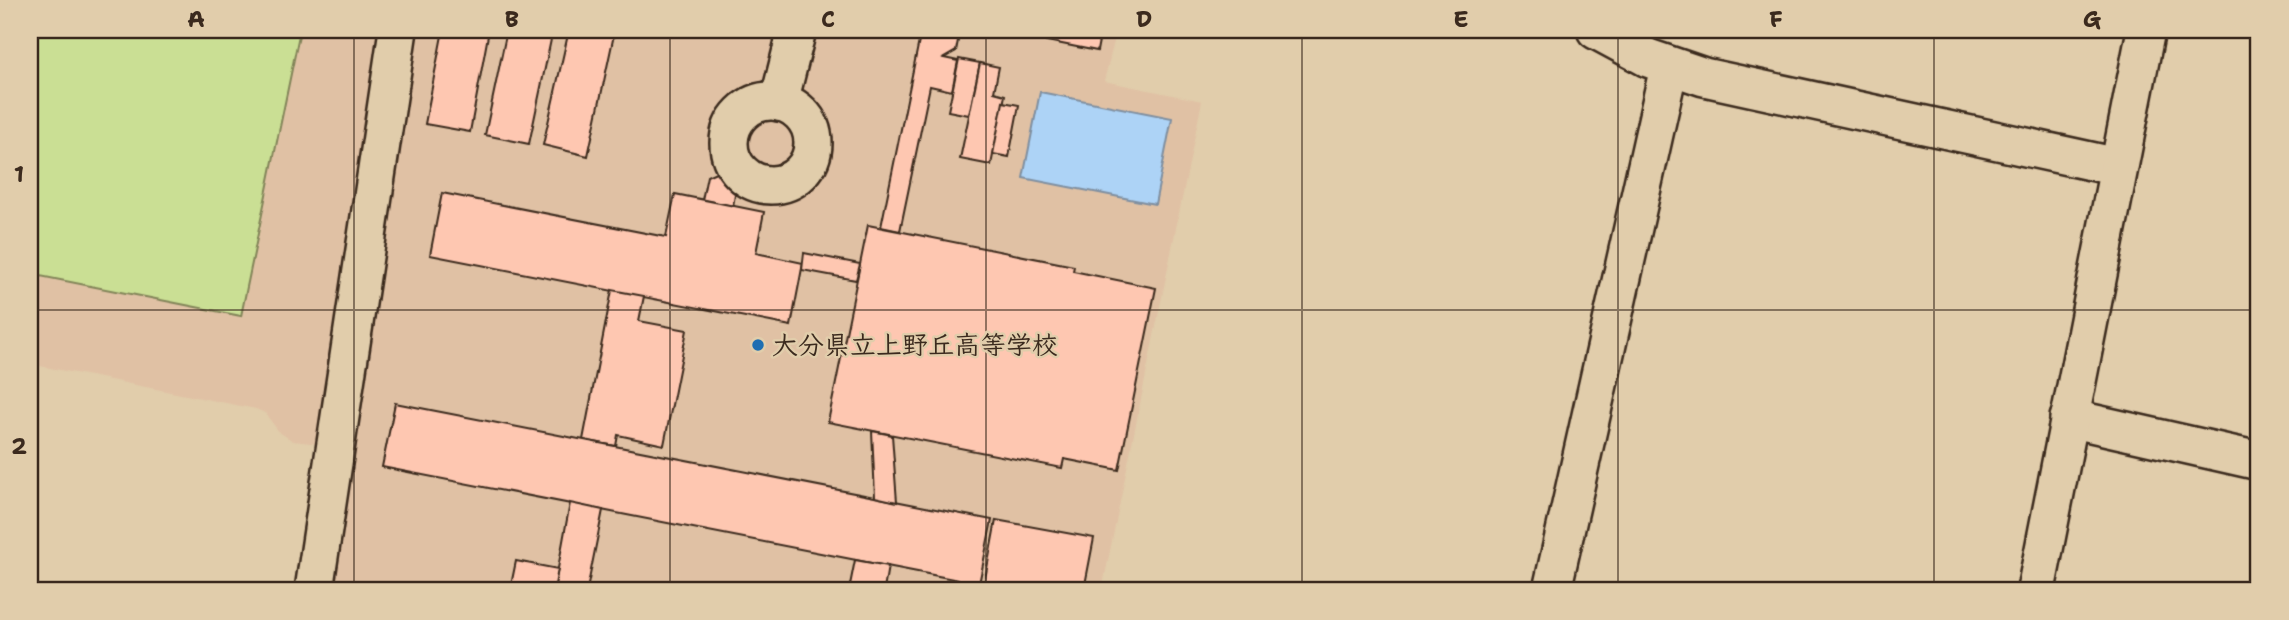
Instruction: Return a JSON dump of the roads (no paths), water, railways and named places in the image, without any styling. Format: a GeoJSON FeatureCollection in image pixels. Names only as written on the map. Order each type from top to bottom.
{"type":"FeatureCollection","features":[{"type":"Feature","properties":{"kind":"street"},"geometry":{"type":"LineString","coordinates":[[314,590],[398,30]]}},
{"type":"Feature","properties":{"kind":"street"},"geometry":{"type":"LineString","coordinates":[[779,102],[797,30]]}},
{"type":"Feature","properties":{"kind":"street"},"geometry":{"type":"LineString","coordinates":[[1596,30],[1608,39],[1669,67],[2118,167]]}},
{"type":"Feature","properties":{"kind":"street"},"geometry":{"type":"LineString","coordinates":[[2036,590],[2146,30]]}},
{"type":"Feature","properties":{"kind":"street"},"geometry":{"type":"LineString","coordinates":[[1552,590],[1669,67]]}},
{"type":"Feature","properties":{"kind":"street"},"geometry":{"type":"LineString","coordinates":[[2069,418],[2259,461]]}},
{"type":"Feature","properties":{"kind":"water"},"geometry":{"type":"Polygon","coordinates":[[[1040,92],[1172,118],[1155,204],[1023,178],[1040,92]]]}},
{"type":"Feature","properties":{"kind":"place","name":"大分県立上野丘高等学校"},"geometry":{"type":"Point","coordinates":[758,345]}}]}
